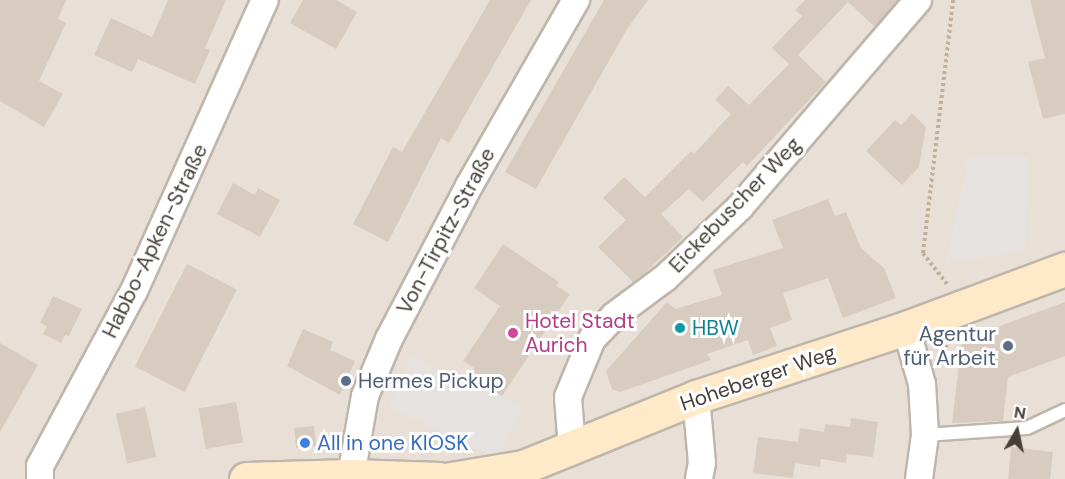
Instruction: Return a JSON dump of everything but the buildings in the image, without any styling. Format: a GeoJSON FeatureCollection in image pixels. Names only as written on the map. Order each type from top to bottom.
{"type":"FeatureCollection","features":[{"type":"Feature","properties":{"kind":"street","name":"Habbo-Apken-Straße"},"geometry":{"type":"LineString","coordinates":[[40,479],[40,466],[134,291],[265,0]]}},
{"type":"Feature","properties":{"kind":"street","name":"Von-Tirpitz-Straße"},"geometry":{"type":"LineString","coordinates":[[351,476],[364,396],[389,339],[469,186],[576,0]]}},
{"type":"Feature","properties":{"kind":"street","name":"Eickebuscher Weg"},"geometry":{"type":"LineString","coordinates":[[572,449],[568,397],[592,339],[614,316],[665,278],[740,207],[918,0]]}},
{"type":"Feature","properties":{"kind":"street","name":"Hoheberger Weg"},"geometry":{"type":"LineString","coordinates":[[451,479],[523,467],[696,397],[906,328],[1065,269]]}},
{"type":"Feature","properties":{"kind":"street"},"geometry":{"type":"LineString","coordinates":[[906,328],[922,384],[925,435],[919,479]]}},
{"type":"Feature","properties":{"kind":"street"},"geometry":{"type":"LineString","coordinates":[[696,397],[702,463],[699,479]]}},
{"type":"Feature","properties":{"kind":"street"},"geometry":{"type":"LineString","coordinates":[[255,478],[351,476],[439,479]]}},
{"type":"Feature","properties":{"kind":"lane"},"geometry":{"type":"LineString","coordinates":[[925,435],[1027,428],[1065,410]]}},
{"type":"Feature","properties":{"kind":"path"},"geometry":{"type":"LineString","coordinates":[[942,368],[946,344],[959,324],[946,278],[923,253],[953,0]]}},
{"type":"Feature","properties":{"kind":"shaded area"},"geometry":{"type":"Polygon","coordinates":[[[0,0],[1065,0],[1065,479],[0,479],[0,0]]]}},
{"type":"Feature","properties":{"kind":"shaded area"},"geometry":{"type":"Polygon","coordinates":[[[969,155],[1028,157],[1026,251],[946,263],[969,155]]]}},
{"type":"Feature","properties":{"kind":"shaded area","name":"Hotel Stadt Aurich"},"geometry":{"type":"Polygon","coordinates":[[[412,356],[522,407],[498,458],[388,407],[412,356]]]}},
{"type":"Feature","properties":{"kind":"place","name":"HBW"},"geometry":{"type":"Point","coordinates":[680,328]}},
{"type":"Feature","properties":{"kind":"place","name":"Hotel Stadt Aurich"},"geometry":{"type":"Point","coordinates":[513,333]}},
{"type":"Feature","properties":{"kind":"place","name":"Agentur für Arbeit"},"geometry":{"type":"Point","coordinates":[1008,346]}},
{"type":"Feature","properties":{"kind":"place","name":"Hermes Pickup"},"geometry":{"type":"Point","coordinates":[346,381]}},
{"type":"Feature","properties":{"kind":"place","name":"All in one KIOSK"},"geometry":{"type":"Point","coordinates":[305,443]}}]}
